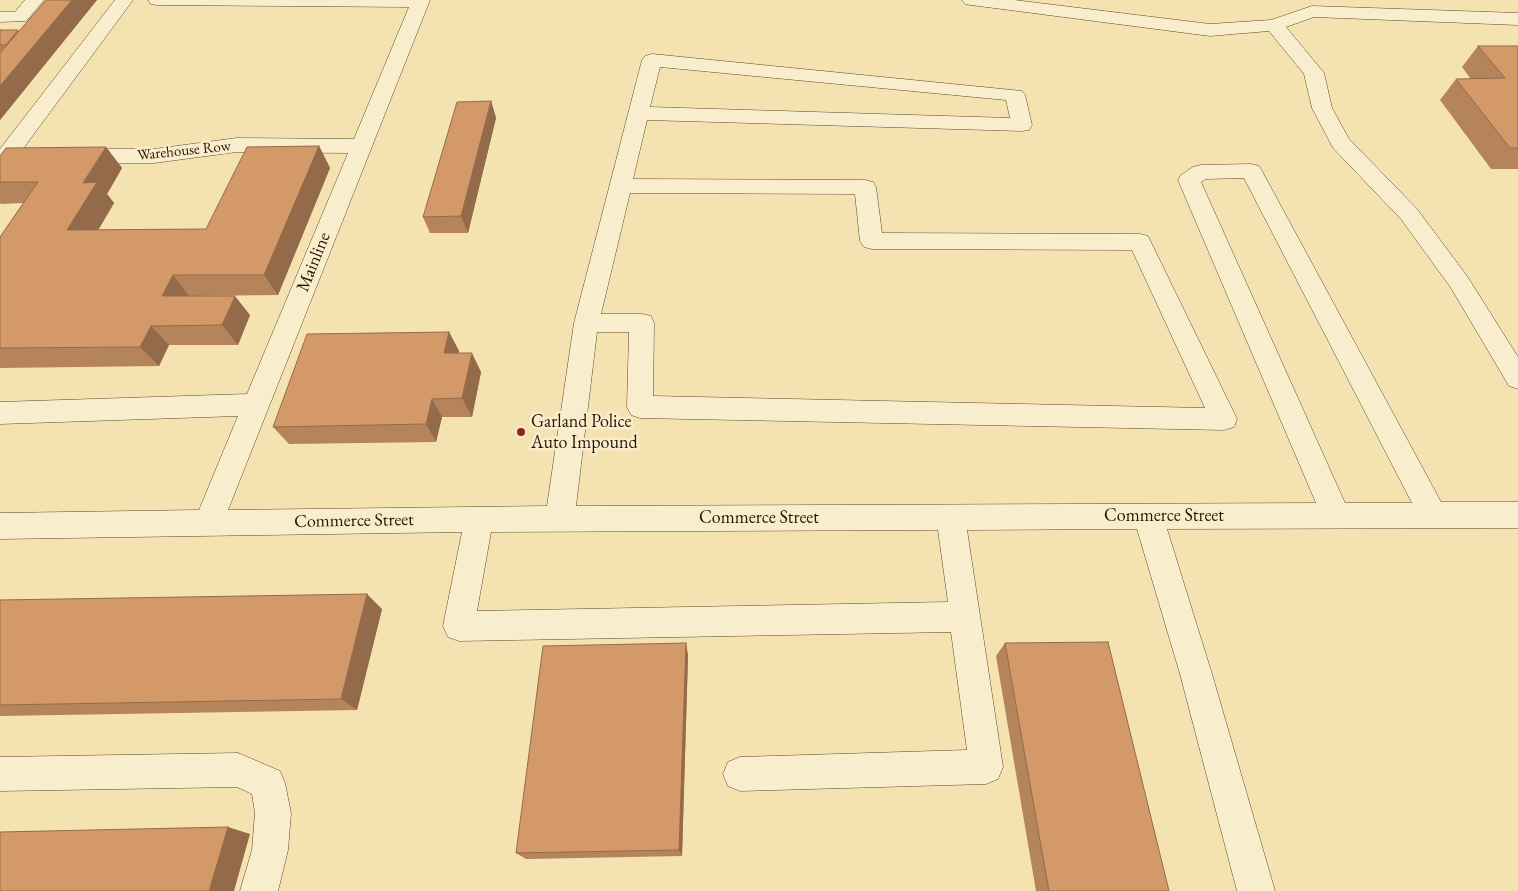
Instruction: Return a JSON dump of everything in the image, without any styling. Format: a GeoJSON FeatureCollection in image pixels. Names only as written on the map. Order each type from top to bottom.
{"type":"FeatureCollection","features":[{"type":"Feature","properties":{"kind":"street"},"geometry":{"type":"LineString","coordinates":[[0,17],[20,17],[35,0]]}},
{"type":"Feature","properties":{"kind":"street"},"geometry":{"type":"LineString","coordinates":[[11,159],[124,0]]}},
{"type":"Feature","properties":{"kind":"street"},"geometry":{"type":"LineString","coordinates":[[157,0],[421,1]]}},
{"type":"Feature","properties":{"kind":"street"},"geometry":{"type":"LineString","coordinates":[[971,0],[1210,30],[1274,25],[1312,11],[1518,19]]}},
{"type":"Feature","properties":{"kind":"street","name":"Mainline"},"geometry":{"type":"LineString","coordinates":[[208,523],[421,1]]}},
{"type":"Feature","properties":{"kind":"street"},"geometry":{"type":"LineString","coordinates":[[1274,25],[1314,73],[1322,108],[1340,143],[1409,214],[1458,282],[1518,379]]}},
{"type":"Feature","properties":{"kind":"street"},"geometry":{"type":"LineString","coordinates":[[560,519],[586,323],[652,60],[1015,95],[1022,125],[640,113]]}},
{"type":"Feature","properties":{"kind":"street","name":"Warehouse Row"},"geometry":{"type":"LineString","coordinates":[[55,156],[154,156],[237,145],[361,146]]}},
{"type":"Feature","properties":{"kind":"street"},"geometry":{"type":"LineString","coordinates":[[1336,515],[1189,180],[1200,172],[1251,171],[1433,515]]}},
{"type":"Feature","properties":{"kind":"street"},"geometry":{"type":"LineString","coordinates":[[586,323],[642,323],[640,407],[1224,419],[1140,242],[872,241],[865,187],[621,186]]}},
{"type":"Feature","properties":{"kind":"street"},"geometry":{"type":"LineString","coordinates":[[0,413],[256,405]]}},
{"type":"Feature","properties":{"kind":"street","name":"Commerce Street"},"geometry":{"type":"LineString","coordinates":[[0,526],[479,519],[1518,515]]}},
{"type":"Feature","properties":{"kind":"street"},"geometry":{"type":"LineString","coordinates":[[1148,516],[1196,674],[1256,891]]}},
{"type":"Feature","properties":{"kind":"street"},"geometry":{"type":"LineString","coordinates":[[740,774],[986,767],[951,517]]}},
{"type":"Feature","properties":{"kind":"street"},"geometry":{"type":"LineString","coordinates":[[479,519],[459,626],[965,617]]}},
{"type":"Feature","properties":{"kind":"street"},"geometry":{"type":"LineString","coordinates":[[0,774],[238,770],[268,783],[273,814],[270,850],[259,891]]}},
{"type":"Feature","properties":{"kind":"building"},"geometry":{"type":"Polygon","coordinates":[[[46,0],[72,0],[0,86],[0,53],[46,0]]]}},
{"type":"Feature","properties":{"kind":"building"},"geometry":{"type":"Polygon","coordinates":[[[0,30],[18,30],[6,45],[0,45],[0,30]]]}},
{"type":"Feature","properties":{"kind":"building"},"geometry":{"type":"Polygon","coordinates":[[[1478,46],[1518,46],[1518,148],[1510,148],[1456,79],[1505,78],[1478,46]]]}},
{"type":"Feature","properties":{"kind":"building"},"geometry":{"type":"Polygon","coordinates":[[[491,101],[461,216],[423,217],[457,102],[491,101]]]}},
{"type":"Feature","properties":{"kind":"building"},"geometry":{"type":"Polygon","coordinates":[[[319,146],[264,275],[173,275],[162,296],[235,296],[222,325],[151,326],[140,347],[0,348],[0,237],[38,182],[0,182],[0,156],[6,148],[106,147],[83,183],[97,182],[67,230],[206,229],[247,147],[319,146]]]}},
{"type":"Feature","properties":{"kind":"building"},"geometry":{"type":"Polygon","coordinates":[[[449,332],[444,353],[472,353],[462,398],[432,399],[426,424],[273,427],[307,334],[449,332]]]}},
{"type":"Feature","properties":{"kind":"building"},"geometry":{"type":"Polygon","coordinates":[[[367,594],[341,699],[0,705],[0,600],[367,594]]]}},
{"type":"Feature","properties":{"kind":"building"},"geometry":{"type":"Polygon","coordinates":[[[1108,642],[1169,891],[1049,891],[1005,643],[1108,642]]]}},
{"type":"Feature","properties":{"kind":"building"},"geometry":{"type":"Polygon","coordinates":[[[686,643],[679,850],[516,853],[543,646],[686,643]]]}},
{"type":"Feature","properties":{"kind":"building"},"geometry":{"type":"Polygon","coordinates":[[[228,827],[209,891],[0,891],[0,832],[228,827]]]}},
{"type":"Feature","properties":{"kind":"place","name":"Garland Police Auto Impound"},"geometry":{"type":"Point","coordinates":[521,432]}}]}
